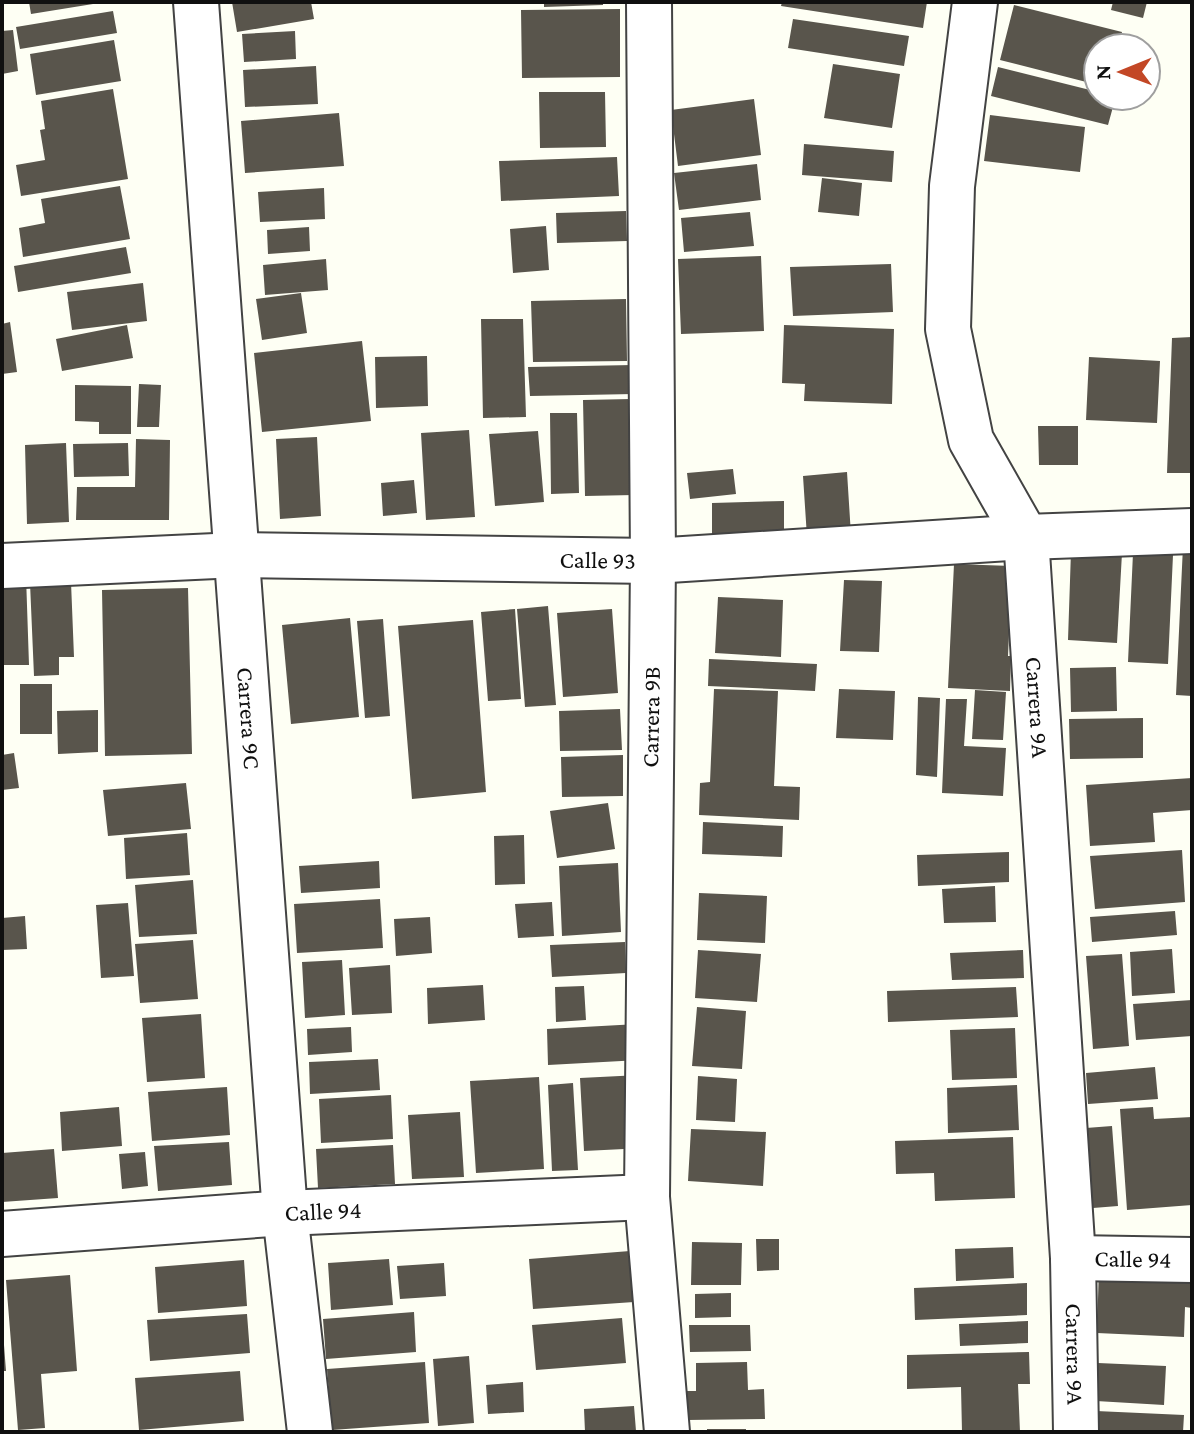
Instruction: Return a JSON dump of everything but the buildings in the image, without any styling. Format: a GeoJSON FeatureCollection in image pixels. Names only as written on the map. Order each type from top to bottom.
{"type":"FeatureCollection","features":[{"type":"Feature","properties":{"kind":"street","name":"Carrera 9C"},"geometry":{"type":"LineString","coordinates":[[196,2],[285,1213],[310,1432]]}},
{"type":"Feature","properties":{"kind":"street","name":"Carrera 9B"},"geometry":{"type":"LineString","coordinates":[[649,2],[653,561],[647,1197],[667,1432]]}},
{"type":"Feature","properties":{"kind":"street","name":"Carrera 9A"},"geometry":{"type":"LineString","coordinates":[[975,2],[952,186],[948,329],[971,440],[1026,537],[1073,1258],[1076,1432]]}},
{"type":"Feature","properties":{"kind":"street","name":"Calle 93"},"geometry":{"type":"LineString","coordinates":[[2,566],[237,555],[653,561],[1026,537],[1192,531]]}},
{"type":"Feature","properties":{"kind":"street","name":"Calle 94"},"geometry":{"type":"LineString","coordinates":[[2,1234],[285,1213],[647,1197]]}},
{"type":"Feature","properties":{"kind":"street","name":"Calle 94"},"geometry":{"type":"LineString","coordinates":[[1073,1258],[1192,1260]]}}]}
